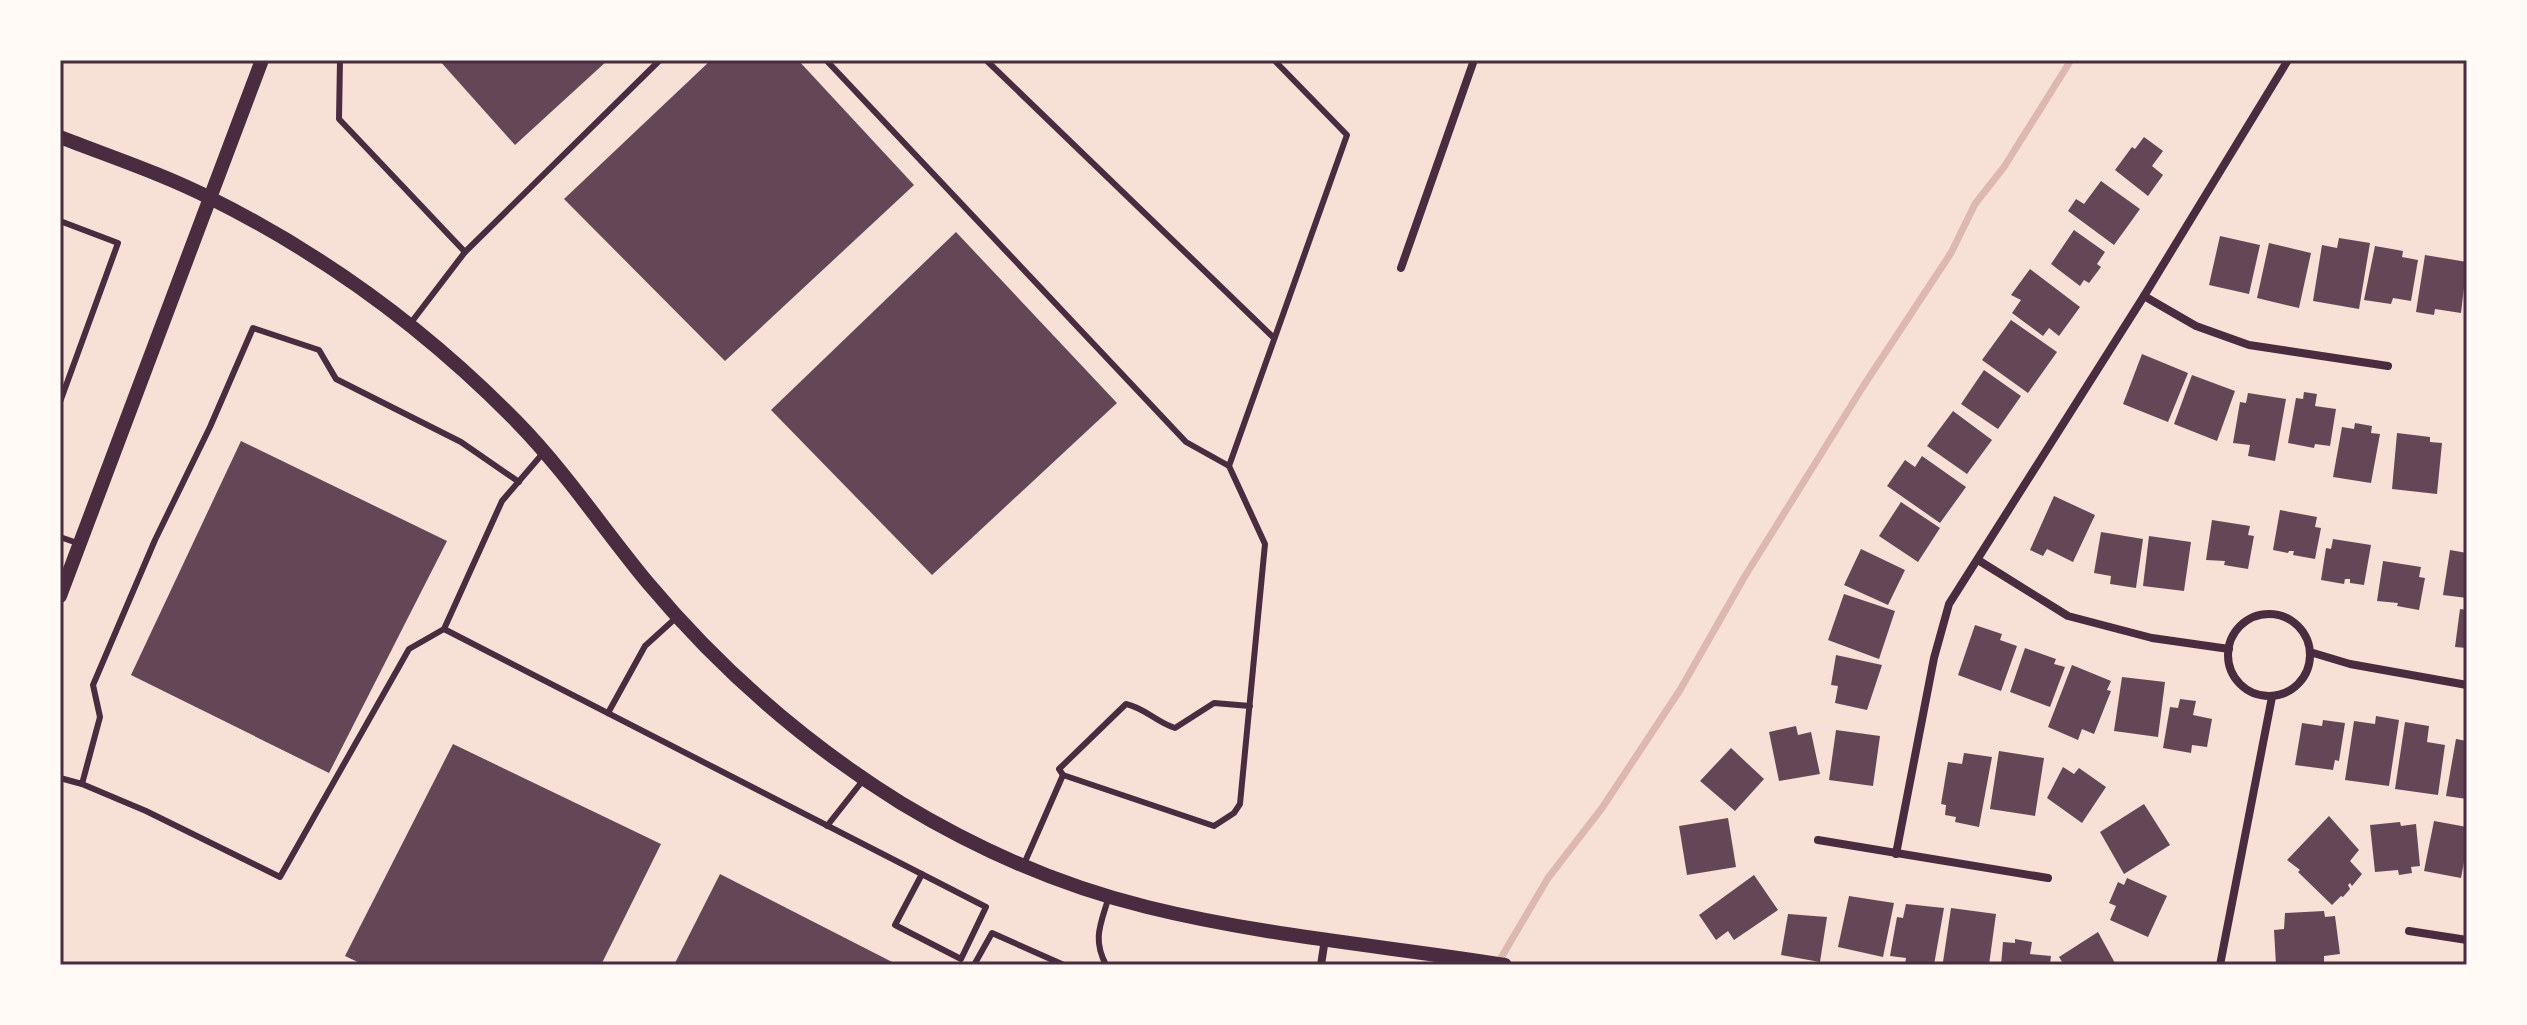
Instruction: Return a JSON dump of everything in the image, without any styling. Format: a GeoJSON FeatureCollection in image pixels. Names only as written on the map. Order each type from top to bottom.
{"type":"FeatureCollection","features":[{"type":"Feature","properties":{"kind":"street"},"geometry":{"type":"LineString","coordinates":[[60,596],[262,60]]}},
{"type":"Feature","properties":{"kind":"street"},"geometry":{"type":"LineString","coordinates":[[1401,268],[1474,60]]}},
{"type":"Feature","properties":{"kind":"street"},"geometry":{"type":"LineString","coordinates":[[1896,854],[1941,630],[1949,604],[2144,296],[2288,60]]}},
{"type":"Feature","properties":{"kind":"street"},"geometry":{"type":"LineString","coordinates":[[60,137],[210,198],[291,241],[351,279],[410,324],[467,373],[544,452],[678,616],[756,694],[804,735],[864,779],[969,841],[1023,865],[1109,896],[1215,922],[1505,965]]}},
{"type":"Feature","properties":{"kind":"street"},"geometry":{"type":"LineString","coordinates":[[2144,296],[2196,326],[2238,342],[2388,366]]}},
{"type":"Feature","properties":{"kind":"street"},"geometry":{"type":"LineString","coordinates":[[1978,560],[2068,616],[2152,638],[2229,649]]}},
{"type":"Feature","properties":{"kind":"street"},"geometry":{"type":"LineString","coordinates":[[2265,614],[2284,617],[2302,630],[2310,652],[2308,669],[2293,690],[2272,697],[2255,695],[2233,676],[2229,649],[2231,637],[2248,620],[2265,614]]}},
{"type":"Feature","properties":{"kind":"street"},"geometry":{"type":"LineString","coordinates":[[2310,652],[2350,664],[2467,685]]}},
{"type":"Feature","properties":{"kind":"street"},"geometry":{"type":"LineString","coordinates":[[2220,965],[2272,697]]}},
{"type":"Feature","properties":{"kind":"street"},"geometry":{"type":"LineString","coordinates":[[1818,840],[2048,878]]}},
{"type":"Feature","properties":{"kind":"street"},"geometry":{"type":"LineString","coordinates":[[2409,931],[2467,940]]}},
{"type":"Feature","properties":{"kind":"street"},"geometry":{"type":"LineString","coordinates":[[1321,965],[1325,938]]}},
{"type":"Feature","properties":{"kind":"lane"},"geometry":{"type":"LineString","coordinates":[[340,60],[339,119],[465,252]]}},
{"type":"Feature","properties":{"kind":"lane"},"geometry":{"type":"LineString","coordinates":[[410,324],[465,252],[660,60]]}},
{"type":"Feature","properties":{"kind":"lane"},"geometry":{"type":"LineString","coordinates":[[826,60],[1186,442],[1229,466],[1265,544],[1250,706],[1240,804],[1234,813],[1214,826],[1063,775],[1059,769],[1126,704],[1142,708],[1161,724],[1175,728],[1214,703],[1250,706]]}},
{"type":"Feature","properties":{"kind":"lane"},"geometry":{"type":"LineString","coordinates":[[986,60],[1274,338]]}},
{"type":"Feature","properties":{"kind":"lane"},"geometry":{"type":"LineString","coordinates":[[1229,466],[1347,135],[1274,60]]}},
{"type":"Feature","properties":{"kind":"lane"},"geometry":{"type":"LineString","coordinates":[[60,221],[118,243],[60,402]]}},
{"type":"Feature","properties":{"kind":"lane"},"geometry":{"type":"LineString","coordinates":[[82,784],[100,717],[93,685],[155,540],[210,427],[253,328],[319,350],[336,379],[461,442],[519,482]]}},
{"type":"Feature","properties":{"kind":"lane"},"geometry":{"type":"LineString","coordinates":[[60,778],[146,811],[280,877],[409,649],[444,629],[502,501],[544,452]]}},
{"type":"Feature","properties":{"kind":"lane"},"geometry":{"type":"LineString","coordinates":[[60,537],[80,544]]}},
{"type":"Feature","properties":{"kind":"lane"},"geometry":{"type":"LineString","coordinates":[[608,713],[645,646],[678,616]]}},
{"type":"Feature","properties":{"kind":"lane"},"geometry":{"type":"LineString","coordinates":[[444,629],[827,826],[922,874],[986,907],[961,959],[895,925],[922,874]]}},
{"type":"Feature","properties":{"kind":"lane"},"geometry":{"type":"LineString","coordinates":[[1023,865],[1063,775]]}},
{"type":"Feature","properties":{"kind":"lane"},"geometry":{"type":"LineString","coordinates":[[827,826],[864,779]]}},
{"type":"Feature","properties":{"kind":"lane"},"geometry":{"type":"LineString","coordinates":[[1106,965],[1098,949],[1097,936],[1109,896]]}},
{"type":"Feature","properties":{"kind":"lane"},"geometry":{"type":"LineString","coordinates":[[974,965],[992,933],[1064,965]]}},
{"type":"Feature","properties":{"kind":"building"},"geometry":{"type":"Polygon","coordinates":[[[439,60],[608,60],[515,145],[439,60]]]}},
{"type":"Feature","properties":{"kind":"building"},"geometry":{"type":"Polygon","coordinates":[[[711,60],[798,60],[914,185],[725,361],[564,199],[711,60]]]}},
{"type":"Feature","properties":{"kind":"building"},"geometry":{"type":"Polygon","coordinates":[[[2144,137],[2163,151],[2152,166],[2163,175],[2148,196],[2115,170],[2132,147],[2135,149],[2144,137]]]}},
{"type":"Feature","properties":{"kind":"building"},"geometry":{"type":"Polygon","coordinates":[[[2101,181],[2140,209],[2114,245],[2068,211],[2076,199],[2084,204],[2101,181]]]}},
{"type":"Feature","properties":{"kind":"building"},"geometry":{"type":"Polygon","coordinates":[[[2074,230],[2105,252],[2097,264],[2101,267],[2089,283],[2084,280],[2080,286],[2051,264],[2074,230]]]}},
{"type":"Feature","properties":{"kind":"building"},"geometry":{"type":"Polygon","coordinates":[[[956,232],[1117,403],[932,575],[771,410],[956,232]]]}},
{"type":"Feature","properties":{"kind":"building"},"geometry":{"type":"Polygon","coordinates":[[[2220,236],[2260,245],[2249,294],[2209,285],[2220,236]]]}},
{"type":"Feature","properties":{"kind":"building"},"geometry":{"type":"Polygon","coordinates":[[[2339,238],[2370,243],[2359,309],[2313,301],[2322,245],[2337,248],[2339,238]]]}},
{"type":"Feature","properties":{"kind":"building"},"geometry":{"type":"Polygon","coordinates":[[[2269,243],[2311,253],[2299,308],[2257,298],[2269,243]]]}},
{"type":"Feature","properties":{"kind":"building"},"geometry":{"type":"Polygon","coordinates":[[[2375,246],[2403,251],[2402,257],[2418,260],[2411,301],[2393,298],[2391,304],[2364,300],[2375,246]]]}},
{"type":"Feature","properties":{"kind":"building"},"geometry":{"type":"Polygon","coordinates":[[[2425,255],[2467,262],[2461,313],[2435,309],[2434,315],[2416,312],[2425,255]]]}},
{"type":"Feature","properties":{"kind":"building"},"geometry":{"type":"Polygon","coordinates":[[[2030,269],[2080,307],[2059,336],[2049,328],[2043,336],[2012,313],[2021,300],[2011,295],[2030,269]]]}},
{"type":"Feature","properties":{"kind":"building"},"geometry":{"type":"Polygon","coordinates":[[[2011,320],[2057,352],[2028,393],[1982,360],[2011,320]]]}},
{"type":"Feature","properties":{"kind":"building"},"geometry":{"type":"Polygon","coordinates":[[[2142,354],[2188,373],[2168,422],[2123,404],[2142,354]]]}},
{"type":"Feature","properties":{"kind":"building"},"geometry":{"type":"Polygon","coordinates":[[[1984,370],[2021,396],[1998,429],[1961,404],[1984,370]]]}},
{"type":"Feature","properties":{"kind":"building"},"geometry":{"type":"Polygon","coordinates":[[[2192,375],[2235,391],[2217,441],[2174,424],[2192,375]]]}},
{"type":"Feature","properties":{"kind":"building"},"geometry":{"type":"Polygon","coordinates":[[[2304,392],[2317,394],[2315,406],[2336,409],[2330,446],[2315,444],[2314,448],[2288,443],[2296,398],[2303,399],[2304,392]]]}},
{"type":"Feature","properties":{"kind":"building"},"geometry":{"type":"Polygon","coordinates":[[[2248,393],[2286,399],[2275,461],[2248,456],[2250,445],[2233,443],[2240,402],[2246,403],[2248,393]]]}},
{"type":"Feature","properties":{"kind":"building"},"geometry":{"type":"Polygon","coordinates":[[[1953,411],[1992,440],[1967,474],[1927,446],[1953,411]]]}},
{"type":"Feature","properties":{"kind":"building"},"geometry":{"type":"Polygon","coordinates":[[[2355,423],[2372,426],[2371,433],[2380,434],[2371,483],[2333,477],[2342,427],[2354,429],[2355,423]]]}},
{"type":"Feature","properties":{"kind":"building"},"geometry":{"type":"Polygon","coordinates":[[[2397,433],[2430,437],[2430,442],[2442,443],[2437,494],[2392,489],[2397,433]]]}},
{"type":"Feature","properties":{"kind":"building"},"geometry":{"type":"Polygon","coordinates":[[[241,441],[447,541],[329,773],[131,675],[241,441]]]}},
{"type":"Feature","properties":{"kind":"building"},"geometry":{"type":"Polygon","coordinates":[[[1922,456],[1966,487],[1940,523],[1887,486],[1905,460],[1915,467],[1922,456]]]}},
{"type":"Feature","properties":{"kind":"building"},"geometry":{"type":"Polygon","coordinates":[[[2054,496],[2095,515],[2073,562],[2047,549],[2043,556],[2030,550],[2054,496]]]}},
{"type":"Feature","properties":{"kind":"building"},"geometry":{"type":"Polygon","coordinates":[[[1901,502],[1940,528],[1918,562],[1879,536],[1901,502]]]}},
{"type":"Feature","properties":{"kind":"building"},"geometry":{"type":"Polygon","coordinates":[[[2280,510],[2317,517],[2315,527],[2321,528],[2315,559],[2293,555],[2294,551],[2273,550],[2280,510]]]}},
{"type":"Feature","properties":{"kind":"building"},"geometry":{"type":"Polygon","coordinates":[[[2212,520],[2250,526],[2248,535],[2254,536],[2248,569],[2224,565],[2225,561],[2206,560],[2212,520]]]}},
{"type":"Feature","properties":{"kind":"building"},"geometry":{"type":"Polygon","coordinates":[[[2101,532],[2143,539],[2136,588],[2110,584],[2111,576],[2094,573],[2101,532]]]}},
{"type":"Feature","properties":{"kind":"building"},"geometry":{"type":"Polygon","coordinates":[[[2149,536],[2191,542],[2184,591],[2143,586],[2149,536]]]}},
{"type":"Feature","properties":{"kind":"building"},"geometry":{"type":"Polygon","coordinates":[[[2333,539],[2371,545],[2364,585],[2350,583],[2350,579],[2345,579],[2344,584],[2321,580],[2326,548],[2331,549],[2333,539]]]}},
{"type":"Feature","properties":{"kind":"building"},"geometry":{"type":"Polygon","coordinates":[[[1861,549],[1905,570],[1888,605],[1844,585],[1861,549]]]}},
{"type":"Feature","properties":{"kind":"building"},"geometry":{"type":"Polygon","coordinates":[[[2450,550],[2467,553],[2467,598],[2443,595],[2450,550]]]}},
{"type":"Feature","properties":{"kind":"building"},"geometry":{"type":"Polygon","coordinates":[[[2383,561],[2421,567],[2419,577],[2425,578],[2419,610],[2397,606],[2398,603],[2377,601],[2383,561]]]}},
{"type":"Feature","properties":{"kind":"building"},"geometry":{"type":"Polygon","coordinates":[[[1844,594],[1895,611],[1879,659],[1828,640],[1844,594]]]}},
{"type":"Feature","properties":{"kind":"building"},"geometry":{"type":"Polygon","coordinates":[[[2460,609],[2467,610],[2467,648],[2455,647],[2460,609]]]}},
{"type":"Feature","properties":{"kind":"building"},"geometry":{"type":"Polygon","coordinates":[[[1975,625],[2002,634],[2000,640],[2017,646],[2001,691],[1958,675],[1975,625]]]}},
{"type":"Feature","properties":{"kind":"building"},"geometry":{"type":"Polygon","coordinates":[[[2025,648],[2056,659],[2054,664],[2065,667],[2050,707],[2010,692],[2025,648]]]}},
{"type":"Feature","properties":{"kind":"building"},"geometry":{"type":"Polygon","coordinates":[[[1836,655],[1882,665],[1867,710],[1835,703],[1838,686],[1831,685],[1836,655]]]}},
{"type":"Feature","properties":{"kind":"building"},"geometry":{"type":"Polygon","coordinates":[[[2072,665],[2111,681],[2107,690],[2111,691],[2094,734],[2082,729],[2078,740],[2048,727],[2072,665]]]}},
{"type":"Feature","properties":{"kind":"building"},"geometry":{"type":"Polygon","coordinates":[[[2122,677],[2165,682],[2158,737],[2114,731],[2122,677]]]}},
{"type":"Feature","properties":{"kind":"building"},"geometry":{"type":"Polygon","coordinates":[[[2180,699],[2196,701],[2193,715],[2212,719],[2207,747],[2192,745],[2191,753],[2163,748],[2170,707],[2178,708],[2180,699]]]}},
{"type":"Feature","properties":{"kind":"building"},"geometry":{"type":"Polygon","coordinates":[[[2376,716],[2399,720],[2389,786],[2345,780],[2354,721],[2375,724],[2376,716]]]}},
{"type":"Feature","properties":{"kind":"building"},"geometry":{"type":"Polygon","coordinates":[[[2323,720],[2345,723],[2339,761],[2335,760],[2333,770],[2295,765],[2302,723],[2322,726],[2323,720]]]}},
{"type":"Feature","properties":{"kind":"building"},"geometry":{"type":"Polygon","coordinates":[[[2405,722],[2429,726],[2427,742],[2445,745],[2438,795],[2395,789],[2405,722]]]}},
{"type":"Feature","properties":{"kind":"building"},"geometry":{"type":"Polygon","coordinates":[[[1796,726],[1798,735],[1811,732],[1820,774],[1779,781],[1769,732],[1796,726]]]}},
{"type":"Feature","properties":{"kind":"building"},"geometry":{"type":"Polygon","coordinates":[[[1836,730],[1880,736],[1873,786],[1829,780],[1836,730]]]}},
{"type":"Feature","properties":{"kind":"building"},"geometry":{"type":"Polygon","coordinates":[[[2456,739],[2467,741],[2467,799],[2446,796],[2456,739]]]}},
{"type":"Feature","properties":{"kind":"building"},"geometry":{"type":"Polygon","coordinates":[[[453,744],[661,844],[601,965],[364,965],[345,956],[453,744]]]}},
{"type":"Feature","properties":{"kind":"building"},"geometry":{"type":"Polygon","coordinates":[[[1731,748],[1764,779],[1735,811],[1700,781],[1731,748]]]}},
{"type":"Feature","properties":{"kind":"building"},"geometry":{"type":"Polygon","coordinates":[[[1999,751],[2044,758],[2035,816],[1990,809],[1999,751]]]}},
{"type":"Feature","properties":{"kind":"building"},"geometry":{"type":"Polygon","coordinates":[[[1964,753],[1992,757],[1979,827],[1955,822],[1956,817],[1945,815],[1946,805],[1941,804],[1948,762],[1962,764],[1964,753]]]}},
{"type":"Feature","properties":{"kind":"building"},"geometry":{"type":"Polygon","coordinates":[[[2063,767],[2074,774],[2079,768],[2106,787],[2082,823],[2047,798],[2063,767]]]}},
{"type":"Feature","properties":{"kind":"building"},"geometry":{"type":"Polygon","coordinates":[[[2144,804],[2170,845],[2124,874],[2100,832],[2144,804]]]}},
{"type":"Feature","properties":{"kind":"building"},"geometry":{"type":"Polygon","coordinates":[[[2329,816],[2359,850],[2350,861],[2362,874],[2352,886],[2350,883],[2348,885],[2350,889],[2332,905],[2287,860],[2329,816]]]}},
{"type":"Feature","properties":{"kind":"building"},"geometry":{"type":"Polygon","coordinates":[[[1728,818],[1736,867],[1687,875],[1679,826],[1728,818]]]}},
{"type":"Feature","properties":{"kind":"building"},"geometry":{"type":"Polygon","coordinates":[[[2434,821],[2467,827],[2461,878],[2424,871],[2434,821]]]}},
{"type":"Feature","properties":{"kind":"building"},"geometry":{"type":"Polygon","coordinates":[[[2400,822],[2401,826],[2416,824],[2420,866],[2411,867],[2412,873],[2399,875],[2398,870],[2375,872],[2370,825],[2400,822]]]}},
{"type":"Feature","properties":{"kind":"building"},"geometry":{"type":"Polygon","coordinates":[[[720,874],[898,965],[674,965],[720,874]]]}},
{"type":"Feature","properties":{"kind":"building"},"geometry":{"type":"Polygon","coordinates":[[[1754,875],[1778,910],[1734,940],[1728,931],[1716,940],[1699,915],[1754,875]]]}},
{"type":"Feature","properties":{"kind":"building"},"geometry":{"type":"Polygon","coordinates":[[[2127,878],[2167,896],[2148,937],[2110,920],[2116,906],[2109,903],[2118,882],[2124,885],[2127,878]]]}},
{"type":"Feature","properties":{"kind":"building"},"geometry":{"type":"Polygon","coordinates":[[[1849,896],[1894,903],[1883,957],[1838,947],[1849,896]]]}},
{"type":"Feature","properties":{"kind":"building"},"geometry":{"type":"Polygon","coordinates":[[[1906,904],[1944,908],[1934,965],[1905,965],[1906,958],[1890,956],[1897,917],[1903,918],[1906,904]]]}},
{"type":"Feature","properties":{"kind":"building"},"geometry":{"type":"Polygon","coordinates":[[[1951,908],[1996,914],[1989,965],[1943,962],[1951,908]]]}},
{"type":"Feature","properties":{"kind":"building"},"geometry":{"type":"Polygon","coordinates":[[[2324,911],[2325,917],[2335,916],[2340,954],[2324,956],[2324,965],[2276,965],[2274,930],[2284,929],[2285,913],[2324,911]]]}},
{"type":"Feature","properties":{"kind":"building"},"geometry":{"type":"Polygon","coordinates":[[[1788,914],[1827,917],[1820,962],[1781,955],[1788,914]]]}},
{"type":"Feature","properties":{"kind":"building"},"geometry":{"type":"Polygon","coordinates":[[[2098,932],[2116,965],[2064,965],[2059,957],[2098,932]]]}},
{"type":"Feature","properties":{"kind":"building"},"geometry":{"type":"Polygon","coordinates":[[[2015,939],[2032,942],[2030,954],[2051,956],[2050,965],[2001,965],[2003,942],[2015,943],[2015,939]]]}},
{"type":"Feature","properties":{"kind":"waterway"},"geometry":{"type":"LineString","coordinates":[[1498,963],[1548,878],[1602,808],[1680,690],[1745,576],[1951,253],[1975,204],[2004,167],[2071,60]]}}]}
